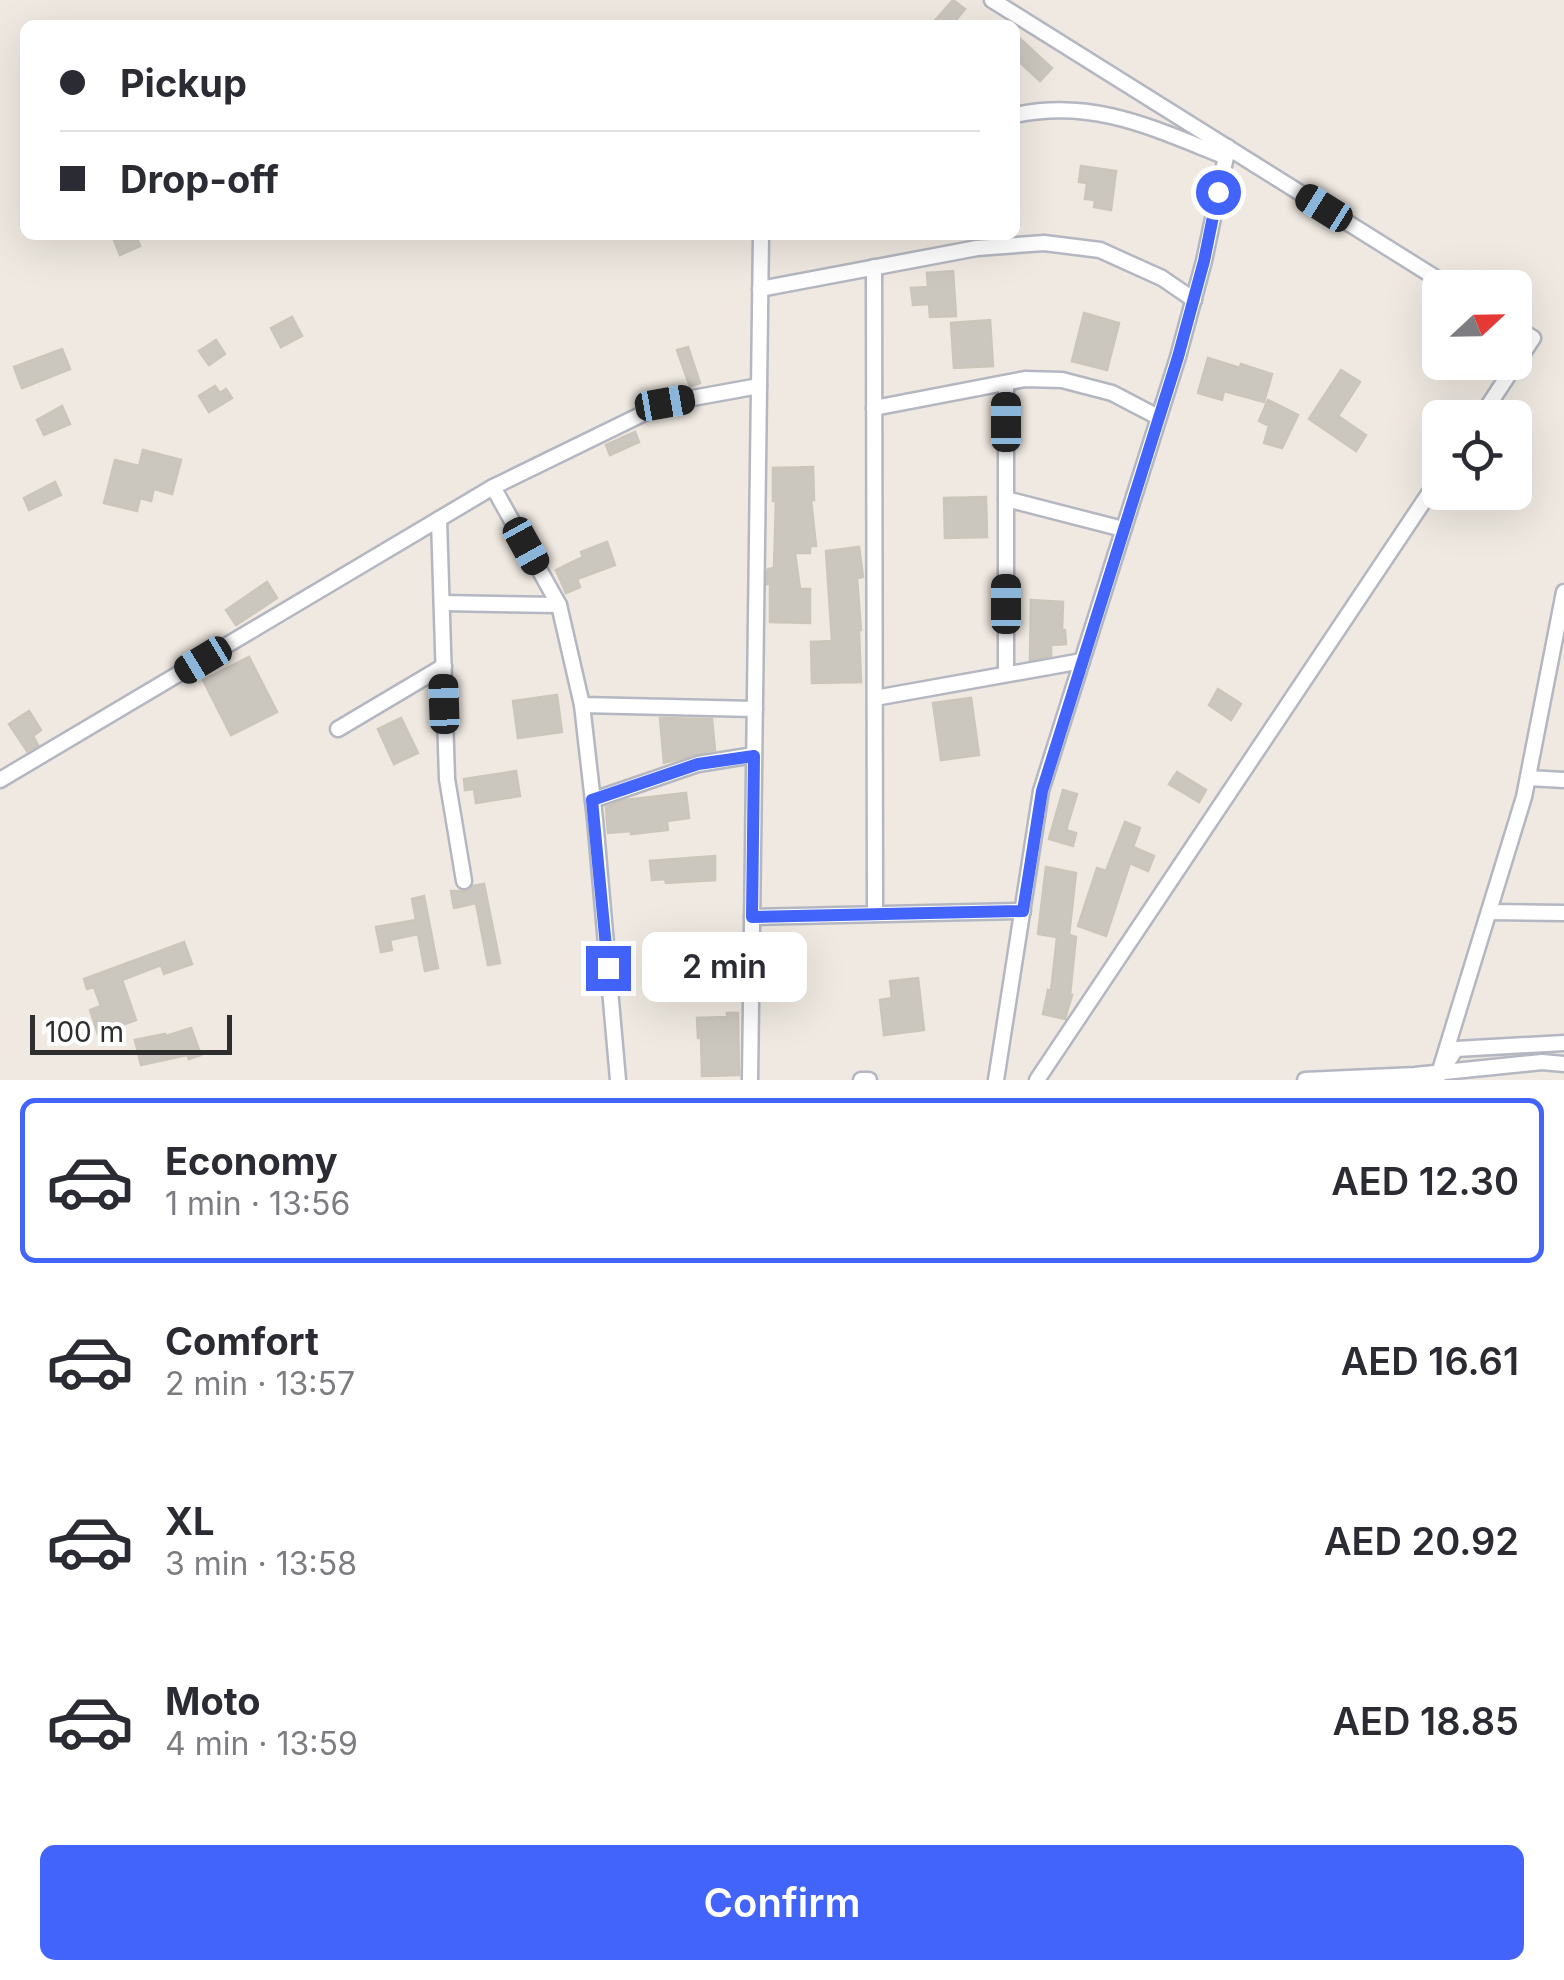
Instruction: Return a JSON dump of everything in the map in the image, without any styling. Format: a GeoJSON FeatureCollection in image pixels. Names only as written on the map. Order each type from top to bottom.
{"type":"FeatureCollection","features":[{"type":"Feature","properties":{"kind":"street"},"geometry":{"type":"LineString","coordinates":[[992,0],[1227,152],[1422,270]]}},
{"type":"Feature","properties":{"kind":"street"},"geometry":{"type":"LineString","coordinates":[[1020,116],[1080,110],[1132,120],[1227,152]]}},
{"type":"Feature","properties":{"kind":"street"},"geometry":{"type":"LineString","coordinates":[[996,1080],[1042,791],[1194,300],[1227,152]]}},
{"type":"Feature","properties":{"kind":"street"},"geometry":{"type":"LineString","coordinates":[[750,1080],[760,240]]}},
{"type":"Feature","properties":{"kind":"street"},"geometry":{"type":"LineString","coordinates":[[760,289],[977,248],[1044,243],[1100,250],[1162,278],[1194,300]]}},
{"type":"Feature","properties":{"kind":"street"},"geometry":{"type":"LineString","coordinates":[[874,267],[875,914]]}},
{"type":"Feature","properties":{"kind":"street"},"geometry":{"type":"LineString","coordinates":[[874,408],[1025,379],[1062,380],[1112,393],[1158,417]]}},
{"type":"Feature","properties":{"kind":"street"},"geometry":{"type":"LineString","coordinates":[[1006,383],[1006,674]]}},
{"type":"Feature","properties":{"kind":"street"},"geometry":{"type":"LineString","coordinates":[[0,780],[493,487],[665,403],[759,386]]}},
{"type":"Feature","properties":{"kind":"street"},"geometry":{"type":"LineString","coordinates":[[493,487],[559,605],[582,705],[618,1080]]}},
{"type":"Feature","properties":{"kind":"street"},"geometry":{"type":"LineString","coordinates":[[1006,499],[1123,529]]}},
{"type":"Feature","properties":{"kind":"street"},"geometry":{"type":"LineString","coordinates":[[1037,1080],[1422,504]]}},
{"type":"Feature","properties":{"kind":"street"},"geometry":{"type":"LineString","coordinates":[[440,519],[446,780],[464,881]]}},
{"type":"Feature","properties":{"kind":"street"},"geometry":{"type":"LineString","coordinates":[[1438,1076],[1524,797],[1564,592]]}},
{"type":"Feature","properties":{"kind":"street"},"geometry":{"type":"LineString","coordinates":[[442,603],[559,605]]}},
{"type":"Feature","properties":{"kind":"street"},"geometry":{"type":"LineString","coordinates":[[875,698],[1082,661]]}},
{"type":"Feature","properties":{"kind":"street"},"geometry":{"type":"LineString","coordinates":[[338,729],[444,666]]}},
{"type":"Feature","properties":{"kind":"street"},"geometry":{"type":"LineString","coordinates":[[582,705],[754,710]]}},
{"type":"Feature","properties":{"kind":"street"},"geometry":{"type":"LineString","coordinates":[[592,800],[698,764],[754,756]]}},
{"type":"Feature","properties":{"kind":"street"},"geometry":{"type":"LineString","coordinates":[[1528,778],[1564,780]]}},
{"type":"Feature","properties":{"kind":"street"},"geometry":{"type":"LineString","coordinates":[[752,917],[1023,911]]}},
{"type":"Feature","properties":{"kind":"street"},"geometry":{"type":"LineString","coordinates":[[1489,912],[1564,912]]}},
{"type":"Feature","properties":{"kind":"street"},"geometry":{"type":"LineString","coordinates":[[1438,1076],[1456,1049],[1564,1044]]}},
{"type":"Feature","properties":{"kind":"street"},"geometry":{"type":"LineString","coordinates":[[1305,1080],[1438,1076],[1542,1062],[1564,1064]]}},
{"type":"Feature","properties":{"kind":"street"},"geometry":{"type":"LineString","coordinates":[[861,1080],[869,1080]]}},
{"type":"Feature","properties":{"kind":"building"},"geometry":{"type":"Polygon","coordinates":[[[953,0],[965,9],[956,20],[935,20],[953,0]]]}},
{"type":"Feature","properties":{"kind":"building"},"geometry":{"type":"Polygon","coordinates":[[[1020,39],[1052,68],[1040,81],[1020,63],[1020,39]]]}},
{"type":"Feature","properties":{"kind":"building"},"geometry":{"type":"Polygon","coordinates":[[[1081,166],[1116,171],[1111,210],[1094,207],[1095,200],[1085,199],[1087,183],[1079,182],[1081,166]]]}},
{"type":"Feature","properties":{"kind":"building"},"geometry":{"type":"Polygon","coordinates":[[[114,240],[138,240],[140,246],[120,255],[114,240]]]}},
{"type":"Feature","properties":{"kind":"building"},"geometry":{"type":"Polygon","coordinates":[[[953,271],[956,316],[930,317],[929,304],[913,305],[911,288],[928,287],[927,273],[953,271]]]}},
{"type":"Feature","properties":{"kind":"building"},"geometry":{"type":"Polygon","coordinates":[[[1084,313],[1119,323],[1107,370],[1072,361],[1084,313]]]}},
{"type":"Feature","properties":{"kind":"building"},"geometry":{"type":"Polygon","coordinates":[[[292,317],[302,336],[281,347],[271,328],[292,317]]]}},
{"type":"Feature","properties":{"kind":"building"},"geometry":{"type":"Polygon","coordinates":[[[990,320],[993,366],[954,368],[951,323],[990,320]]]}},
{"type":"Feature","properties":{"kind":"building"},"geometry":{"type":"Polygon","coordinates":[[[216,340],[225,354],[209,365],[199,351],[216,340]]]}},
{"type":"Feature","properties":{"kind":"building"},"geometry":{"type":"Polygon","coordinates":[[[688,347],[700,383],[690,387],[677,350],[688,347]]]}},
{"type":"Feature","properties":{"kind":"building"},"geometry":{"type":"Polygon","coordinates":[[[62,349],[70,369],[22,388],[14,367],[62,349]]]}},
{"type":"Feature","properties":{"kind":"building"},"geometry":{"type":"Polygon","coordinates":[[[1208,358],[1272,374],[1264,402],[1224,391],[1222,400],[1198,393],[1208,358]]]}},
{"type":"Feature","properties":{"kind":"building"},"geometry":{"type":"Polygon","coordinates":[[[1341,370],[1360,382],[1338,416],[1366,435],[1356,451],[1309,419],[1341,370]]]}},
{"type":"Feature","properties":{"kind":"building"},"geometry":{"type":"Polygon","coordinates":[[[215,386],[220,393],[226,389],[232,398],[209,412],[199,396],[215,386]]]}},
{"type":"Feature","properties":{"kind":"building"},"geometry":{"type":"Polygon","coordinates":[[[1268,400],[1298,415],[1282,448],[1264,443],[1269,426],[1259,421],[1268,400]]]}},
{"type":"Feature","properties":{"kind":"building"},"geometry":{"type":"Polygon","coordinates":[[[62,406],[70,424],[44,435],[37,420],[62,406]]]}},
{"type":"Feature","properties":{"kind":"building"},"geometry":{"type":"Polygon","coordinates":[[[635,432],[639,442],[610,455],[606,445],[635,432]]]}},
{"type":"Feature","properties":{"kind":"building"},"geometry":{"type":"Polygon","coordinates":[[[143,450],[181,460],[172,494],[154,489],[151,501],[140,498],[137,511],[104,503],[115,460],[139,466],[143,450]]]}},
{"type":"Feature","properties":{"kind":"building"},"geometry":{"type":"Polygon","coordinates":[[[813,467],[811,500],[816,546],[810,546],[810,553],[795,553],[800,589],[810,589],[810,623],[770,622],[767,572],[774,568],[773,468],[813,467]]]}},
{"type":"Feature","properties":{"kind":"building"},"geometry":{"type":"Polygon","coordinates":[[[55,482],[61,495],[29,510],[24,498],[55,482]]]}},
{"type":"Feature","properties":{"kind":"building"},"geometry":{"type":"Polygon","coordinates":[[[986,497],[987,537],[945,538],[944,498],[986,497]]]}},
{"type":"Feature","properties":{"kind":"building"},"geometry":{"type":"Polygon","coordinates":[[[607,542],[615,565],[577,579],[580,587],[566,593],[556,570],[583,557],[581,552],[607,542]]]}},
{"type":"Feature","properties":{"kind":"building"},"geometry":{"type":"Polygon","coordinates":[[[859,547],[863,577],[857,578],[861,682],[812,683],[811,642],[832,641],[826,551],[859,547]]]}},
{"type":"Feature","properties":{"kind":"building"},"geometry":{"type":"Polygon","coordinates":[[[267,582],[277,598],[236,625],[226,610],[267,582]]]}},
{"type":"Feature","properties":{"kind":"building"},"geometry":{"type":"Polygon","coordinates":[[[1031,600],[1063,602],[1066,644],[1051,645],[1051,656],[1030,660],[1031,600]]]}},
{"type":"Feature","properties":{"kind":"building"},"geometry":{"type":"Polygon","coordinates":[[[249,657],[277,712],[231,735],[203,680],[249,657]]]}},
{"type":"Feature","properties":{"kind":"building"},"geometry":{"type":"Polygon","coordinates":[[[1218,689],[1241,704],[1231,720],[1209,705],[1218,689]]]}},
{"type":"Feature","properties":{"kind":"building"},"geometry":{"type":"Polygon","coordinates":[[[557,695],[562,732],[518,738],[513,701],[557,695]]]}},
{"type":"Feature","properties":{"kind":"building"},"geometry":{"type":"Polygon","coordinates":[[[971,698],[979,755],[941,760],[933,703],[971,698]]]}},
{"type":"Feature","properties":{"kind":"building"},"geometry":{"type":"Polygon","coordinates":[[[29,711],[41,730],[33,736],[38,745],[27,751],[9,724],[29,711]]]}},
{"type":"Feature","properties":{"kind":"building"},"geometry":{"type":"Polygon","coordinates":[[[401,718],[418,753],[394,764],[378,729],[401,718]]]}},
{"type":"Feature","properties":{"kind":"building"},"geometry":{"type":"Polygon","coordinates":[[[660,718],[712,719],[715,750],[664,763],[660,718]]]}},
{"type":"Feature","properties":{"kind":"building"},"geometry":{"type":"Polygon","coordinates":[[[516,771],[520,796],[476,803],[474,789],[465,790],[464,779],[516,771]]]}},
{"type":"Feature","properties":{"kind":"building"},"geometry":{"type":"Polygon","coordinates":[[[1177,772],[1206,790],[1199,802],[1169,784],[1177,772]]]}},
{"type":"Feature","properties":{"kind":"building"},"geometry":{"type":"Polygon","coordinates":[[[1063,790],[1077,794],[1066,830],[1076,833],[1073,846],[1049,839],[1063,790]]]}},
{"type":"Feature","properties":{"kind":"building"},"geometry":{"type":"Polygon","coordinates":[[[686,793],[689,818],[667,821],[668,830],[608,833],[606,807],[625,800],[686,793]]]}},
{"type":"Feature","properties":{"kind":"building"},"geometry":{"type":"Polygon","coordinates":[[[1125,822],[1140,828],[1133,847],[1154,856],[1148,871],[1130,863],[1106,936],[1078,926],[1097,868],[1106,871],[1125,822]]]}},
{"type":"Feature","properties":{"kind":"building"},"geometry":{"type":"Polygon","coordinates":[[[715,856],[715,880],[652,880],[650,861],[715,856]]]}},
{"type":"Feature","properties":{"kind":"building"},"geometry":{"type":"Polygon","coordinates":[[[1046,867],[1076,873],[1069,935],[1076,937],[1072,995],[1065,1019],[1043,1014],[1048,990],[1051,991],[1057,937],[1038,934],[1046,867]]]}},
{"type":"Feature","properties":{"kind":"building"},"geometry":{"type":"Polygon","coordinates":[[[484,884],[500,963],[488,965],[476,903],[454,908],[451,891],[467,891],[484,884]]]}},
{"type":"Feature","properties":{"kind":"building"},"geometry":{"type":"Polygon","coordinates":[[[424,896],[438,968],[425,971],[418,934],[390,940],[392,950],[381,952],[376,927],[416,920],[412,899],[424,896]]]}},
{"type":"Feature","properties":{"kind":"building"},"geometry":{"type":"Polygon","coordinates":[[[184,942],[192,964],[164,974],[161,965],[122,980],[136,1020],[98,1034],[90,1010],[101,1006],[94,987],[87,989],[84,979],[184,942]]]}},
{"type":"Feature","properties":{"kind":"building"},"geometry":{"type":"Polygon","coordinates":[[[644,945],[665,945],[667,991],[646,992],[644,945]]]}},
{"type":"Feature","properties":{"kind":"building"},"geometry":{"type":"Polygon","coordinates":[[[918,978],[924,1030],[884,1035],[880,1000],[892,998],[890,981],[918,978]]]}},
{"type":"Feature","properties":{"kind":"building"},"geometry":{"type":"Polygon","coordinates":[[[727,1013],[738,1013],[739,1075],[702,1076],[697,1018],[727,1017],[727,1013]]]}},
{"type":"Feature","properties":{"kind":"building"},"geometry":{"type":"Polygon","coordinates":[[[191,1028],[201,1055],[141,1065],[135,1040],[191,1028]]]}},
{"type":"Feature","properties":{"kind":"route"},"geometry":{"type":"LineString","coordinates":[[608,968],[592,800],[698,764],[754,756],[752,917],[1023,911],[1042,791],[1178,357],[1218,192]]}}]}
